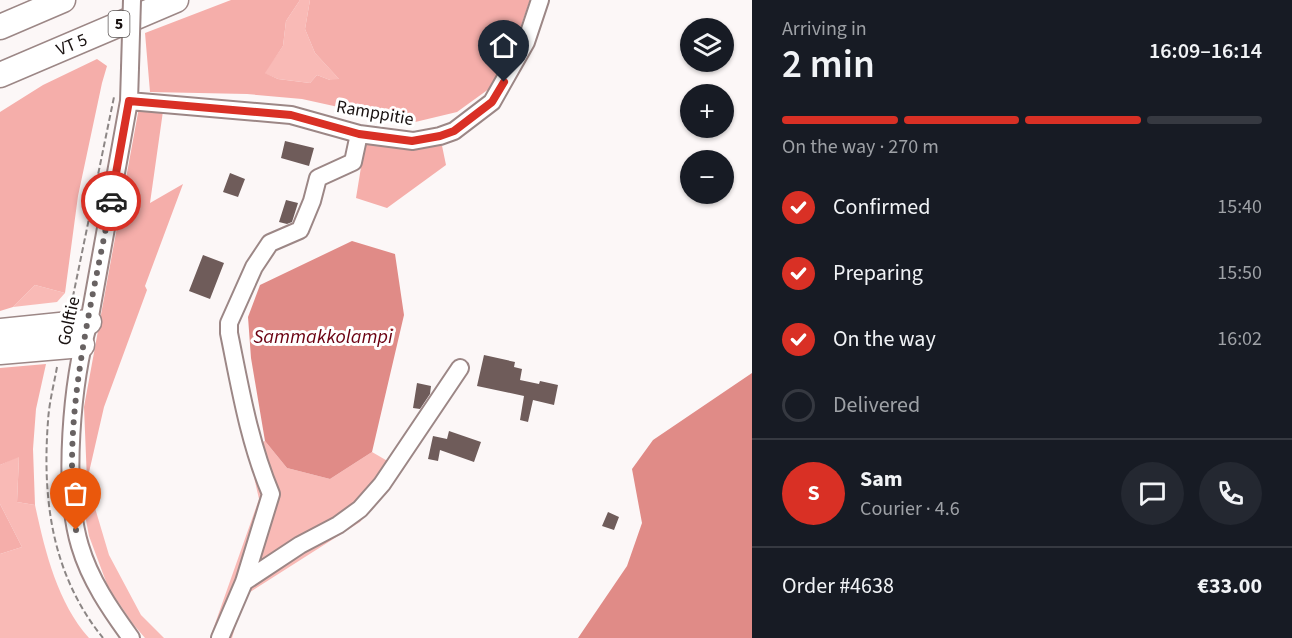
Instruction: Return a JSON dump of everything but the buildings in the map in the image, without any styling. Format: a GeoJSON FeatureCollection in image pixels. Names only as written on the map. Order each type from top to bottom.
{"type":"FeatureCollection","features":[{"type":"Feature","properties":{"kind":"highway"},"geometry":{"type":"LineString","coordinates":[[0,27],[63,0]]}},
{"type":"Feature","properties":{"kind":"highway","name":"VT 5"},"geometry":{"type":"LineString","coordinates":[[0,75],[176,0]]}},
{"type":"Feature","properties":{"kind":"highway"},"geometry":{"type":"LineString","coordinates":[[0,84],[62,47]]}},
{"type":"Feature","properties":{"kind":"highway"},"geometry":{"type":"LineString","coordinates":[[0,331],[89,322]]}},
{"type":"Feature","properties":{"kind":"highway"},"geometry":{"type":"LineString","coordinates":[[0,352],[82,345]]}},
{"type":"Feature","properties":{"kind":"street","name":"Golftie"},"geometry":{"type":"LineString","coordinates":[[131,638],[111,610],[94,580],[80,547],[72,512],[72,430],[82,345],[89,322],[129,101],[132,0]]}},
{"type":"Feature","properties":{"kind":"street","name":"Ramppitie"},"geometry":{"type":"LineString","coordinates":[[129,101],[291,115],[359,134],[412,141],[440,136],[454,131],[492,102],[526,42],[540,0]]}},
{"type":"Feature","properties":{"kind":"street"},"geometry":{"type":"LineString","coordinates":[[220,638],[244,582],[271,494],[259,466],[249,429],[229,333],[229,323],[254,267],[270,243],[300,230],[312,201],[318,178],[353,162],[359,134]]}},
{"type":"Feature","properties":{"kind":"street"},"geometry":{"type":"LineString","coordinates":[[244,582],[300,545],[338,525],[360,509],[382,484],[460,368]]}},
{"type":"Feature","properties":{"kind":"shaded area"},"geometry":{"type":"Polygon","coordinates":[[[231,0],[300,0],[286,21],[283,46],[265,73],[278,79],[310,83],[317,75],[330,80],[339,79],[315,53],[305,29],[310,0],[530,0],[512,51],[493,86],[457,112],[411,123],[302,99],[247,94],[150,92],[145,33],[231,0]]]}},
{"type":"Feature","properties":{"kind":"shaded area"},"geometry":{"type":"Polygon","coordinates":[[[300,0],[310,0],[305,29],[315,53],[340,80],[330,80],[317,75],[310,83],[278,79],[264,73],[283,46],[286,21],[300,0]]]}},
{"type":"Feature","properties":{"kind":"shaded area"},"geometry":{"type":"Polygon","coordinates":[[[97,59],[107,66],[78,196],[65,293],[35,285],[13,307],[0,311],[0,112],[43,85],[97,59]]]}},
{"type":"Feature","properties":{"kind":"shaded area"},"geometry":{"type":"Polygon","coordinates":[[[140,102],[164,104],[150,203],[183,184],[104,407],[87,481],[84,407],[140,102]]]}},
{"type":"Feature","properties":{"kind":"shaded area"},"geometry":{"type":"Polygon","coordinates":[[[359,134],[440,136],[446,165],[387,208],[356,198],[362,161],[359,134]]]}},
{"type":"Feature","properties":{"kind":"shaded area"},"geometry":{"type":"Polygon","coordinates":[[[35,285],[65,293],[57,302],[13,307],[35,285]]]}},
{"type":"Feature","properties":{"kind":"shaded area"},"geometry":{"type":"Polygon","coordinates":[[[46,364],[36,409],[33,449],[35,505],[17,502],[19,457],[0,465],[0,368],[46,364]]]}},
{"type":"Feature","properties":{"kind":"shaded area"},"geometry":{"type":"Polygon","coordinates":[[[265,441],[287,468],[330,479],[372,452],[403,470],[360,522],[244,596],[232,638],[210,638],[259,499],[247,447],[265,441]]]}},
{"type":"Feature","properties":{"kind":"shaded area"},"geometry":{"type":"Polygon","coordinates":[[[19,456],[17,502],[35,505],[48,558],[60,592],[78,624],[89,638],[0,638],[0,554],[22,547],[0,504],[0,465],[19,456]]]}},
{"type":"Feature","properties":{"kind":"shaded area"},"geometry":{"type":"Polygon","coordinates":[[[87,481],[109,555],[141,615],[164,638],[145,638],[108,587],[89,536],[83,504],[87,481]]]}},
{"type":"Feature","properties":{"kind":"shaded area"},"geometry":{"type":"Polygon","coordinates":[[[0,504],[22,547],[0,554],[0,504]]]}},
{"type":"Feature","properties":{"kind":"water","name":"Sammakkolampi"},"geometry":{"type":"Polygon","coordinates":[[[352,241],[395,254],[404,315],[372,452],[330,479],[287,468],[265,441],[251,358],[248,317],[260,285],[352,241]]]}},
{"type":"Feature","properties":{"kind":"water"},"geometry":{"type":"Polygon","coordinates":[[[752,373],[752,638],[578,638],[627,566],[642,523],[632,469],[653,440],[752,373]]]}},
{"type":"Feature","properties":{"kind":"way so far"},"geometry":{"type":"LineString","coordinates":[[76,530],[72,512],[72,430],[82,345],[89,322],[111,201]]}},
{"type":"Feature","properties":{"kind":"route"},"geometry":{"type":"LineString","coordinates":[[111,201],[129,101],[291,115],[359,134],[412,141],[454,131],[492,102],[504,82]]}}]}
